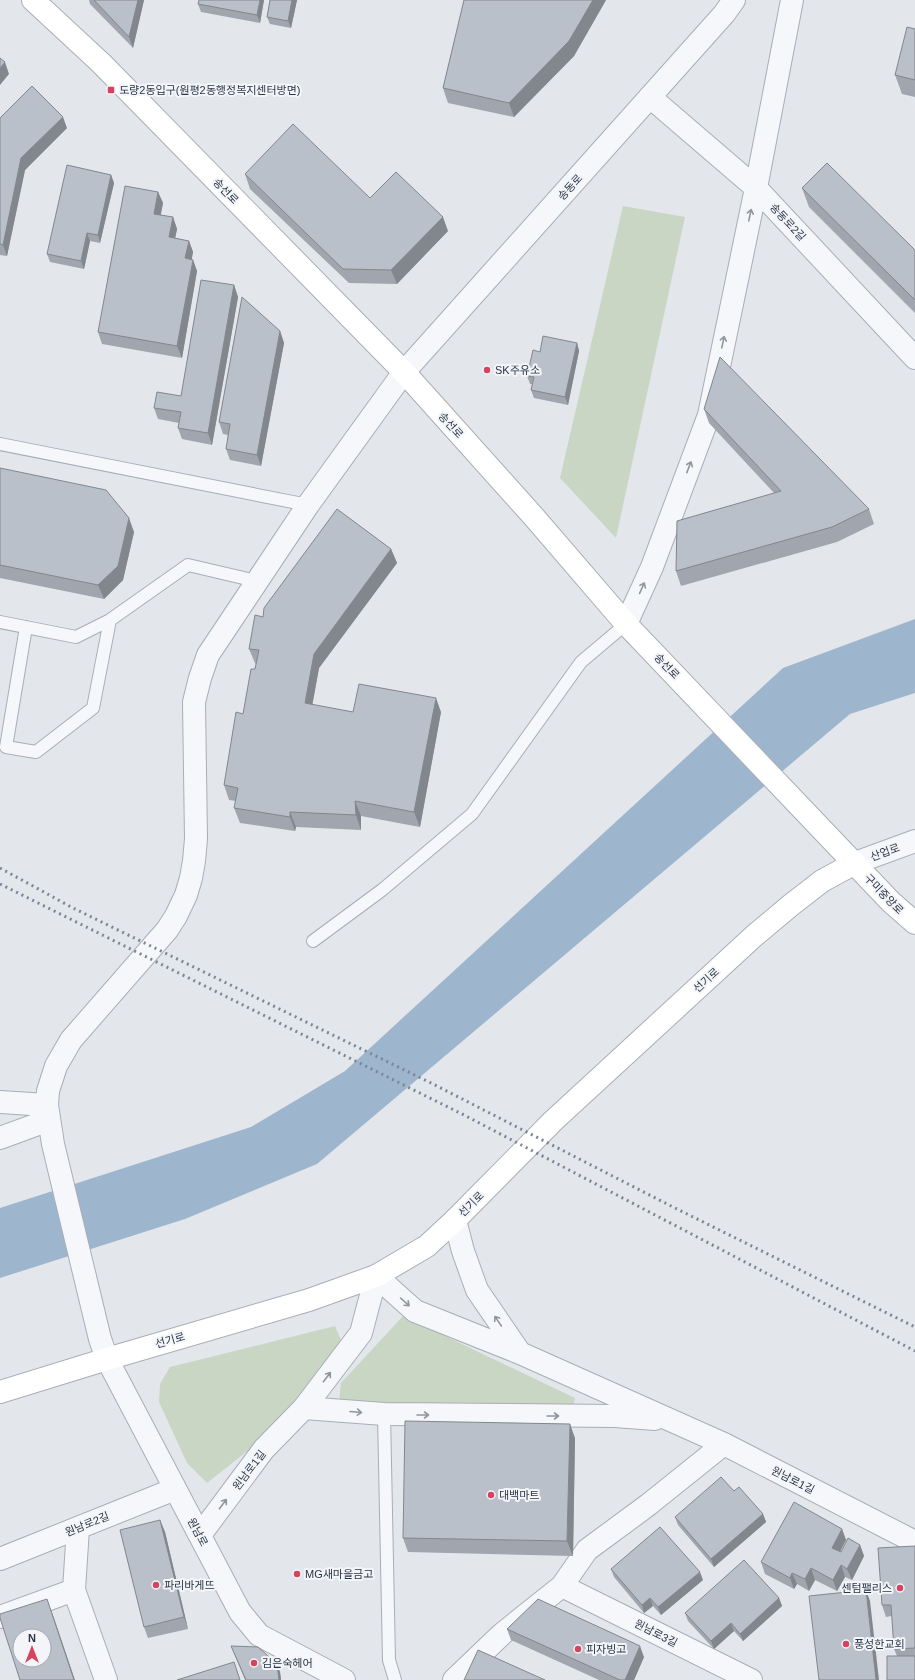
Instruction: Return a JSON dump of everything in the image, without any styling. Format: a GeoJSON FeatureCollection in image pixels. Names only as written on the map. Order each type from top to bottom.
{"type":"FeatureCollection","features":[{"type":"Feature","properties":{"kind":"main road","name":"송선로"},"geometry":{"type":"LineString","coordinates":[[34,0],[101,63],[404,372],[534,517],[626,624],[855,863]]}},
{"type":"Feature","properties":{"kind":"main road","name":"구미중앙로"},"geometry":{"type":"LineString","coordinates":[[855,863],[891,902],[915,923]]}},
{"type":"Feature","properties":{"kind":"main road","name":"선기로"},"geometry":{"type":"LineString","coordinates":[[0,1392],[104,1349],[309,1300],[376,1276],[427,1246],[455,1220],[552,1121],[754,936],[791,904],[822,881],[855,863]]}},
{"type":"Feature","properties":{"kind":"street","name":"송동로"},"geometry":{"type":"LineString","coordinates":[[256,581],[308,505],[404,372],[724,14],[734,0]]}},
{"type":"Feature","properties":{"kind":"street"},"geometry":{"type":"LineString","coordinates":[[626,624],[652,568],[709,414],[756,188],[792,0]]}},
{"type":"Feature","properties":{"kind":"street","name":"송동로2길"},"geometry":{"type":"LineString","coordinates":[[650,97],[756,188],[915,358]]}},
{"type":"Feature","properties":{"kind":"street","name":"원남로"},"geometry":{"type":"LineString","coordinates":[[256,581],[208,655],[194,702],[196,839],[194,862],[186,895],[168,930],[71,1040],[61,1056],[52,1076],[48,1091],[48,1112],[53,1144],[104,1349],[175,1488],[240,1612],[259,1635],[344,1680]]}},
{"type":"Feature","properties":{"kind":"street","name":"산업로"},"geometry":{"type":"LineString","coordinates":[[855,863],[915,841]]}},
{"type":"Feature","properties":{"kind":"street"},"geometry":{"type":"LineString","coordinates":[[0,1102],[48,1112]]}},
{"type":"Feature","properties":{"kind":"street"},"geometry":{"type":"LineString","coordinates":[[0,1138],[48,1112]]}},
{"type":"Feature","properties":{"kind":"street"},"geometry":{"type":"LineString","coordinates":[[455,1220],[463,1251],[477,1290],[520,1353]]}},
{"type":"Feature","properties":{"kind":"street","name":"원남로1길"},"geometry":{"type":"LineString","coordinates":[[200,1535],[264,1449],[304,1408],[361,1333],[376,1276],[415,1311],[520,1353],[724,1444],[915,1542]]}},
{"type":"Feature","properties":{"kind":"street"},"geometry":{"type":"LineString","coordinates":[[304,1408],[384,1414],[615,1416],[670,1420]]}},
{"type":"Feature","properties":{"kind":"street"},"geometry":{"type":"LineString","coordinates":[[454,1680],[502,1634],[562,1586],[587,1550],[648,1505],[724,1444]]}},
{"type":"Feature","properties":{"kind":"street","name":"원남로2길"},"geometry":{"type":"LineString","coordinates":[[0,1559],[175,1488]]}},
{"type":"Feature","properties":{"kind":"street"},"geometry":{"type":"LineString","coordinates":[[78,1528],[74,1590],[106,1680]]}},
{"type":"Feature","properties":{"kind":"street","name":"원남로3길"},"geometry":{"type":"LineString","coordinates":[[562,1586],[751,1680]]}},
{"type":"Feature","properties":{"kind":"street"},"geometry":{"type":"LineString","coordinates":[[0,1617],[74,1590]]}},
{"type":"Feature","properties":{"kind":"lane"},"geometry":{"type":"LineString","coordinates":[[0,444],[308,505]]}},
{"type":"Feature","properties":{"kind":"lane"},"geometry":{"type":"LineString","coordinates":[[0,622],[76,637],[110,620],[188,566],[256,581]]}},
{"type":"Feature","properties":{"kind":"lane"},"geometry":{"type":"LineString","coordinates":[[26,627],[6,747],[36,752],[93,708],[110,620]]}},
{"type":"Feature","properties":{"kind":"lane"},"geometry":{"type":"LineString","coordinates":[[313,941],[382,890],[472,814],[581,662],[626,624]]}},
{"type":"Feature","properties":{"kind":"lane"},"geometry":{"type":"LineString","coordinates":[[384,1414],[389,1660],[395,1680]]}},
{"type":"Feature","properties":{"kind":"green space"},"geometry":{"type":"Polygon","coordinates":[[[623,206],[685,217],[616,538],[560,478],[623,206]]]}},
{"type":"Feature","properties":{"kind":"green space"},"geometry":{"type":"Polygon","coordinates":[[[403,1316],[575,1398],[573,1408],[339,1402],[341,1383],[403,1316]]]}},
{"type":"Feature","properties":{"kind":"green space"},"geometry":{"type":"Polygon","coordinates":[[[335,1326],[341,1340],[298,1402],[250,1449],[207,1483],[187,1463],[159,1402],[160,1384],[170,1367],[335,1326]]]}},
{"type":"Feature","properties":{"kind":"water"},"geometry":{"type":"Polygon","coordinates":[[[915,619],[915,693],[850,714],[317,1164],[185,1219],[0,1278],[0,1208],[251,1127],[345,1071],[783,668],[915,619]]]}},
{"type":"Feature","properties":{"kind":"building"},"geometry":{"type":"Polygon","coordinates":[[[94,0],[138,0],[129,37],[94,0]]]}},
{"type":"Feature","properties":{"kind":"building"},"geometry":{"type":"Polygon","coordinates":[[[199,0],[260,0],[257,15],[198,4],[199,0]]]}},
{"type":"Feature","properties":{"kind":"building"},"geometry":{"type":"Polygon","coordinates":[[[270,0],[292,0],[288,21],[267,17],[270,0]]]}},
{"type":"Feature","properties":{"kind":"building"},"geometry":{"type":"Polygon","coordinates":[[[464,0],[593,0],[569,41],[509,103],[443,88],[464,0]]]}},
{"type":"Feature","properties":{"kind":"building"},"geometry":{"type":"Polygon","coordinates":[[[907,27],[915,29],[915,80],[895,75],[907,27]]]}},
{"type":"Feature","properties":{"kind":"building"},"geometry":{"type":"Polygon","coordinates":[[[0,58],[5,62],[0,68],[0,58]]]}},
{"type":"Feature","properties":{"kind":"building"},"geometry":{"type":"Polygon","coordinates":[[[32,86],[63,117],[21,158],[3,245],[0,244],[0,118],[32,86]]]}},
{"type":"Feature","properties":{"kind":"building"},"geometry":{"type":"Polygon","coordinates":[[[293,124],[370,198],[396,172],[443,217],[391,270],[343,269],[245,174],[293,124]]]}},
{"type":"Feature","properties":{"kind":"building"},"geometry":{"type":"Polygon","coordinates":[[[827,163],[915,250],[915,300],[802,188],[827,163]]]}},
{"type":"Feature","properties":{"kind":"building"},"geometry":{"type":"Polygon","coordinates":[[[67,165],[111,175],[98,235],[87,233],[81,261],[47,254],[67,165]]]}},
{"type":"Feature","properties":{"kind":"building"},"geometry":{"type":"Polygon","coordinates":[[[125,186],[158,192],[154,214],[173,217],[169,237],[189,241],[185,258],[193,260],[177,346],[98,332],[125,186]]]}},
{"type":"Feature","properties":{"kind":"building"},"geometry":{"type":"Polygon","coordinates":[[[201,280],[234,285],[208,433],[178,428],[181,412],[154,408],[157,392],[181,396],[201,280]]]}},
{"type":"Feature","properties":{"kind":"building"},"geometry":{"type":"Polygon","coordinates":[[[242,297],[280,331],[257,455],[226,449],[230,424],[219,422],[242,297]]]}},
{"type":"Feature","properties":{"kind":"building"},"geometry":{"type":"Polygon","coordinates":[[[543,336],[577,343],[565,397],[531,390],[534,377],[527,376],[533,350],[540,352],[543,336]]]}},
{"type":"Feature","properties":{"kind":"building"},"geometry":{"type":"Polygon","coordinates":[[[720,357],[869,509],[832,527],[676,571],[677,521],[781,491],[704,409],[720,357]]]}},
{"type":"Feature","properties":{"kind":"building"},"geometry":{"type":"Polygon","coordinates":[[[0,468],[106,490],[129,518],[118,566],[98,585],[0,565],[0,468]]]}},
{"type":"Feature","properties":{"kind":"building"},"geometry":{"type":"Polygon","coordinates":[[[337,509],[391,549],[314,654],[305,703],[353,712],[359,684],[436,698],[414,812],[355,801],[356,815],[290,812],[290,817],[234,808],[238,788],[224,785],[236,712],[243,714],[251,669],[255,669],[259,650],[249,649],[255,615],[263,617],[264,608],[337,509]]]}},
{"type":"Feature","properties":{"kind":"building","name":"대백마트"},"geometry":{"type":"Polygon","coordinates":[[[405,1421],[570,1424],[567,1541],[403,1538],[405,1421]]]}},
{"type":"Feature","properties":{"kind":"building"},"geometry":{"type":"Polygon","coordinates":[[[721,1477],[734,1491],[739,1487],[763,1514],[711,1559],[675,1517],[721,1477]]]}},
{"type":"Feature","properties":{"kind":"building"},"geometry":{"type":"Polygon","coordinates":[[[794,1502],[842,1529],[832,1548],[841,1552],[848,1538],[860,1545],[847,1569],[841,1565],[833,1580],[811,1568],[805,1579],[792,1573],[790,1578],[761,1562],[794,1502]]]}},
{"type":"Feature","properties":{"kind":"building","name":"파리바게뜨"},"geometry":{"type":"Polygon","coordinates":[[[160,1520],[184,1617],[144,1627],[120,1530],[160,1520]]]}},
{"type":"Feature","properties":{"kind":"building"},"geometry":{"type":"Polygon","coordinates":[[[660,1527],[700,1572],[658,1607],[650,1598],[642,1605],[611,1569],[660,1527]]]}},
{"type":"Feature","properties":{"kind":"building","name":"센텀팰리스"},"geometry":{"type":"Polygon","coordinates":[[[915,1546],[915,1648],[894,1649],[891,1605],[882,1605],[878,1548],[915,1546]]]}},
{"type":"Feature","properties":{"kind":"building"},"geometry":{"type":"Polygon","coordinates":[[[744,1560],[779,1598],[740,1634],[731,1623],[711,1641],[685,1613],[744,1560]]]}},
{"type":"Feature","properties":{"kind":"building","name":"풍성한교회"},"geometry":{"type":"Polygon","coordinates":[[[866,1590],[876,1680],[819,1680],[809,1596],[866,1590]]]}},
{"type":"Feature","properties":{"kind":"building"},"geometry":{"type":"Polygon","coordinates":[[[47,1599],[74,1680],[20,1680],[16,1668],[52,1668],[52,1628],[12,1628],[12,1655],[0,1614],[47,1599]]]}},
{"type":"Feature","properties":{"kind":"building","name":"피자빙고"},"geometry":{"type":"Polygon","coordinates":[[[538,1599],[640,1646],[625,1680],[620,1680],[507,1629],[538,1599]]]}},
{"type":"Feature","properties":{"kind":"building","name":"김은숙헤어"},"geometry":{"type":"Polygon","coordinates":[[[231,1646],[258,1647],[277,1664],[279,1680],[246,1680],[231,1646]]]}},
{"type":"Feature","properties":{"kind":"building"},"geometry":{"type":"Polygon","coordinates":[[[478,1650],[545,1680],[464,1680],[478,1650]]]}},
{"type":"Feature","properties":{"kind":"building"},"geometry":{"type":"Polygon","coordinates":[[[887,1656],[915,1656],[915,1680],[887,1680],[887,1656]]]}},
{"type":"Feature","properties":{"kind":"building"},"geometry":{"type":"Polygon","coordinates":[[[234,1662],[240,1680],[177,1680],[234,1662]]]}},
{"type":"Feature","properties":{"kind":"railway"},"geometry":{"type":"LineString","coordinates":[[0,868],[73,908],[433,1084],[671,1206],[915,1327]]}},
{"type":"Feature","properties":{"kind":"railway"},"geometry":{"type":"LineString","coordinates":[[0,884],[464,1115],[915,1351]]}},
{"type":"Feature","properties":{"kind":"place","name":"도량2동입구(원평2동행정복지센터방면)"},"geometry":{"type":"Point","coordinates":[111,90]}},
{"type":"Feature","properties":{"kind":"place","name":"SK주유소"},"geometry":{"type":"Point","coordinates":[487,370]}},
{"type":"Feature","properties":{"kind":"place","name":"대백마트"},"geometry":{"type":"Point","coordinates":[491,1495]}},
{"type":"Feature","properties":{"kind":"place","name":"MG새마을금고"},"geometry":{"type":"Point","coordinates":[297,1574]}},
{"type":"Feature","properties":{"kind":"place","name":"파리바게뜨"},"geometry":{"type":"Point","coordinates":[156,1585]}},
{"type":"Feature","properties":{"kind":"place","name":"센텀팰리스"},"geometry":{"type":"Point","coordinates":[900,1588]}},
{"type":"Feature","properties":{"kind":"place","name":"풍성한교회"},"geometry":{"type":"Point","coordinates":[846,1644]}},
{"type":"Feature","properties":{"kind":"place","name":"피자빙고"},"geometry":{"type":"Point","coordinates":[578,1649]}},
{"type":"Feature","properties":{"kind":"place","name":"김은숙헤어"},"geometry":{"type":"Point","coordinates":[254,1663]}}]}
